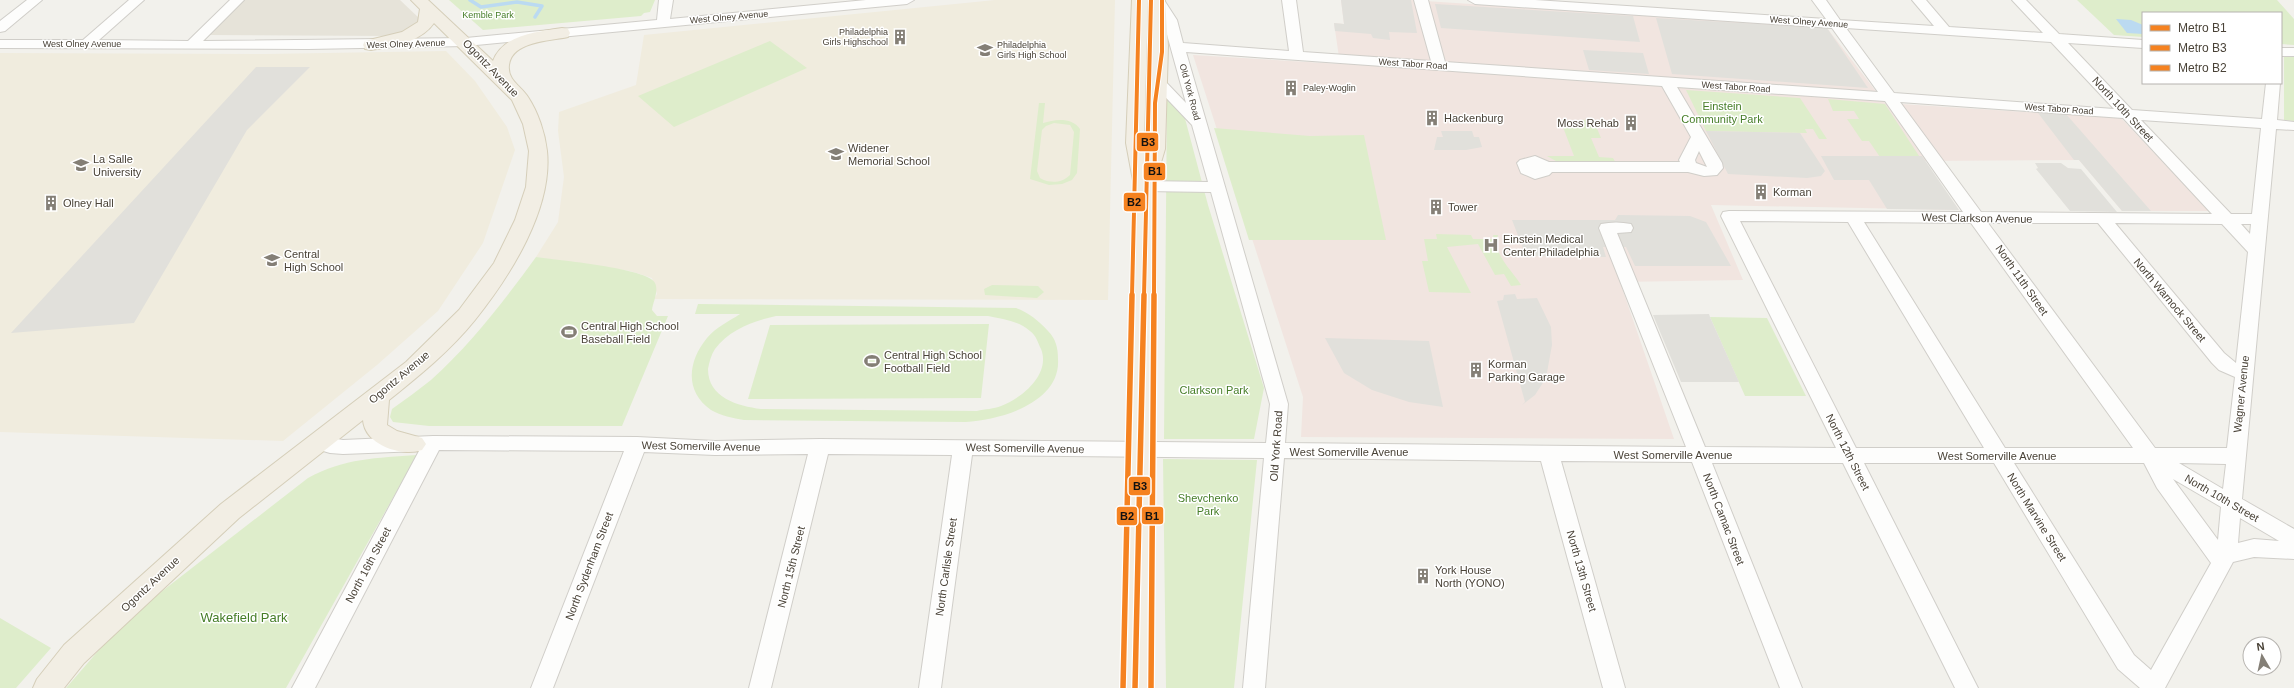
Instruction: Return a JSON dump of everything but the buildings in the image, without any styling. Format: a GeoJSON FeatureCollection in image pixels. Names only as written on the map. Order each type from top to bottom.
{"type":"FeatureCollection","features":[{"type":"Feature","properties":{"kind":"main road"},"geometry":{"type":"LineString","coordinates":[[1135,688],[1144,186],[1134,143],[1140,0]]}},
{"type":"Feature","properties":{"kind":"main road"},"geometry":{"type":"LineString","coordinates":[[1144,186],[1156,149],[1157,81],[1160,46],[1157,0]]}},
{"type":"Feature","properties":{"kind":"main road"},"geometry":{"type":"LineString","coordinates":[[371,45],[400,39],[416,32],[426,22],[424,4]]}},
{"type":"Feature","properties":{"kind":"main road","name":"Ogontz Avenue"},"geometry":{"type":"LineString","coordinates":[[47,688],[74,654],[151,582],[230,512],[414,368],[467,315],[502,265],[525,220],[536,187],[538,151],[532,124],[520,98],[466,42],[424,4]]}},
{"type":"Feature","properties":{"kind":"main road"},"geometry":{"type":"LineString","coordinates":[[500,77],[503,54],[512,46],[526,40],[562,33]]}},
{"type":"Feature","properties":{"kind":"main road"},"geometry":{"type":"LineString","coordinates":[[379,394],[373,423],[376,429],[381,434],[397,441],[424,443]]}},
{"type":"Feature","properties":{"kind":"street"},"geometry":{"type":"LineString","coordinates":[[0,28],[35,0]]}},
{"type":"Feature","properties":{"kind":"street"},"geometry":{"type":"LineString","coordinates":[[87,44],[137,0]]}},
{"type":"Feature","properties":{"kind":"street"},"geometry":{"type":"LineString","coordinates":[[191,45],[237,0]]}},
{"type":"Feature","properties":{"kind":"street"},"geometry":{"type":"LineString","coordinates":[[662,23],[666,0]]}},
{"type":"Feature","properties":{"kind":"street","name":"West Olney Avenue"},"geometry":{"type":"LineString","coordinates":[[0,44],[371,45],[466,42],[662,23],[795,6],[907,0]]}},
{"type":"Feature","properties":{"kind":"street","name":"Old York Road"},"geometry":{"type":"LineString","coordinates":[[1157,0],[1170,20],[1279,404],[1254,688]]}},
{"type":"Feature","properties":{"kind":"street"},"geometry":{"type":"LineString","coordinates":[[1289,0],[1297,56]]}},
{"type":"Feature","properties":{"kind":"street"},"geometry":{"type":"LineString","coordinates":[[1420,0],[1439,66]]}},
{"type":"Feature","properties":{"kind":"street","name":"West Olney Avenue"},"geometry":{"type":"LineString","coordinates":[[1475,0],[1622,5],[1726,11],[1836,23],[2142,44]]}},
{"type":"Feature","properties":{"kind":"street","name":"North 11th Street"},"geometry":{"type":"LineString","coordinates":[[1819,0],[1978,218],[2108,400],[2151,457],[2164,482],[2223,559]]}},
{"type":"Feature","properties":{"kind":"street"},"geometry":{"type":"LineString","coordinates":[[1919,0],[1944,30]]}},
{"type":"Feature","properties":{"kind":"street","name":"North 10th Street"},"geometry":{"type":"LineString","coordinates":[[2019,0],[2257,251]]}},
{"type":"Feature","properties":{"kind":"street","name":"West Tabor Road"},"geometry":{"type":"LineString","coordinates":[[1178,47],[2294,126]]}},
{"type":"Feature","properties":{"kind":"street"},"geometry":{"type":"LineString","coordinates":[[2282,52],[2294,52]]}},
{"type":"Feature","properties":{"kind":"street"},"geometry":{"type":"LineString","coordinates":[[1157,81],[1198,123]]}},
{"type":"Feature","properties":{"kind":"street"},"geometry":{"type":"LineString","coordinates":[[1545,167],[1692,167],[1705,172],[1712,172],[1715,168],[1667,82]]}},
{"type":"Feature","properties":{"kind":"street","name":"Wagner Avenue"},"geometry":{"type":"LineString","coordinates":[[2154,686],[2223,559],[2232,504],[2235,456],[2273,84]]}},
{"type":"Feature","properties":{"kind":"street"},"geometry":{"type":"LineString","coordinates":[[1692,167],[1687,160],[1698,138]]}},
{"type":"Feature","properties":{"kind":"street"},"geometry":{"type":"LineString","coordinates":[[1144,186],[1217,187]]}},
{"type":"Feature","properties":{"kind":"street","name":"West Clarkson Avenue"},"geometry":{"type":"LineString","coordinates":[[1729,216],[2226,219]]}},
{"type":"Feature","properties":{"kind":"street","name":"North 12th Street"},"geometry":{"type":"LineString","coordinates":[[1729,216],[1967,688]]}},
{"type":"Feature","properties":{"kind":"street","name":"North Marvine Street"},"geometry":{"type":"LineString","coordinates":[[1853,217],[2126,662],[2138,674],[2154,686]]}},
{"type":"Feature","properties":{"kind":"street","name":"North Warnock Street"},"geometry":{"type":"LineString","coordinates":[[2103,219],[2218,358],[2225,365],[2244,374]]}},
{"type":"Feature","properties":{"kind":"street"},"geometry":{"type":"LineString","coordinates":[[2226,219],[2260,219]]}},
{"type":"Feature","properties":{"kind":"street","name":"North Camac Street"},"geometry":{"type":"LineString","coordinates":[[1625,228],[1607,228],[1632,284],[1791,688]]}},
{"type":"Feature","properties":{"kind":"street","name":"West Somerville Avenue"},"geometry":{"type":"LineString","coordinates":[[320,443],[330,446],[343,447],[424,443],[637,444],[715,448],[820,446],[1549,454],[2151,457],[2235,456]]}},
{"type":"Feature","properties":{"kind":"street","name":"North 16th Street"},"geometry":{"type":"LineString","coordinates":[[303,688],[424,443]]}},
{"type":"Feature","properties":{"kind":"street","name":"North Sydenham Street"},"geometry":{"type":"LineString","coordinates":[[542,688],[637,444]]}},
{"type":"Feature","properties":{"kind":"street","name":"North 15th Street"},"geometry":{"type":"LineString","coordinates":[[760,688],[820,446]]}},
{"type":"Feature","properties":{"kind":"street","name":"North Carlisle Street"},"geometry":{"type":"LineString","coordinates":[[930,688],[963,447]]}},
{"type":"Feature","properties":{"kind":"street","name":"North 13th Street"},"geometry":{"type":"LineString","coordinates":[[1549,454],[1614,688]]}},
{"type":"Feature","properties":{"kind":"street","name":"North 10th Street"},"geometry":{"type":"LineString","coordinates":[[2151,457],[2294,539]]}},
{"type":"Feature","properties":{"kind":"street"},"geometry":{"type":"LineString","coordinates":[[2223,559],[2244,549],[2265,547],[2294,550]]}},
{"type":"Feature","properties":{"kind":"shaded area"},"geometry":{"type":"Polygon","coordinates":[[[244,0],[400,0],[420,19],[417,25],[407,32],[389,36],[209,35],[244,0]]]}},
{"type":"Feature","properties":{"kind":"shaded area","name":"Widener Memorial School"},"geometry":{"type":"Polygon","coordinates":[[[995,0],[1115,0],[1108,300],[654,299],[657,294],[652,278],[630,271],[536,257],[558,222],[564,177],[558,131],[559,112],[636,85],[644,35],[995,0]]]}},
{"type":"Feature","properties":{"kind":"shaded area","name":"Einstein Medical Center Philadelphia"},"geometry":{"type":"Polygon","coordinates":[[[1341,0],[1411,0],[1827,28],[1885,103],[2121,118],[2209,211],[2122,211],[2079,160],[1924,161],[1959,210],[1711,205],[1743,280],[1620,282],[1674,439],[1301,437],[1303,397],[1193,55],[1340,64],[1334,23],[1344,24],[1341,0]]]}},
{"type":"Feature","properties":{"kind":"shaded area"},"geometry":{"type":"Polygon","coordinates":[[[1341,0],[1411,0],[1417,33],[1389,32],[1390,40],[1373,38],[1371,34],[1335,31],[1334,23],[1344,24],[1341,0]]]}},
{"type":"Feature","properties":{"kind":"shaded area"},"geometry":{"type":"Polygon","coordinates":[[[1435,4],[1633,16],[1640,42],[1441,28],[1435,4]]]}},
{"type":"Feature","properties":{"kind":"shaded area"},"geometry":{"type":"Polygon","coordinates":[[[1656,18],[1827,28],[1868,88],[1672,74],[1656,18]]]}},
{"type":"Feature","properties":{"kind":"shaded area"},"geometry":{"type":"Polygon","coordinates":[[[1583,50],[1643,53],[1649,74],[1589,70],[1583,50]]]}},
{"type":"Feature","properties":{"kind":"shaded area","name":"Central High School"},"geometry":{"type":"Polygon","coordinates":[[[446,51],[475,81],[507,127],[515,150],[483,243],[438,311],[377,365],[283,441],[0,432],[0,53],[265,54],[446,51]]]}},
{"type":"Feature","properties":{"kind":"shaded area"},"geometry":{"type":"Polygon","coordinates":[[[256,67],[310,67],[247,130],[134,323],[11,333],[256,67]]]}},
{"type":"Feature","properties":{"kind":"shaded area"},"geometry":{"type":"Polygon","coordinates":[[[2038,113],[2066,114],[2151,211],[2122,211],[2079,160],[2074,160],[2038,113]]]}},
{"type":"Feature","properties":{"kind":"shaded area"},"geometry":{"type":"Polygon","coordinates":[[[1441,131],[1472,131],[1474,137],[1479,137],[1482,147],[1466,150],[1434,150],[1437,137],[1443,137],[1441,131]]]}},
{"type":"Feature","properties":{"kind":"shaded area"},"geometry":{"type":"Polygon","coordinates":[[[1706,131],[1800,133],[1825,171],[1821,176],[1807,178],[1728,174],[1706,131]]]}},
{"type":"Feature","properties":{"kind":"shaded area"},"geometry":{"type":"Polygon","coordinates":[[[1821,156],[1922,156],[1959,210],[1887,209],[1869,180],[1834,180],[1821,156]]]}},
{"type":"Feature","properties":{"kind":"shaded area"},"geometry":{"type":"Polygon","coordinates":[[[2035,163],[2061,163],[2068,168],[2081,169],[2117,212],[2070,211],[2036,169],[2038,168],[2035,163]]]}},
{"type":"Feature","properties":{"kind":"shaded area"},"geometry":{"type":"Polygon","coordinates":[[[1618,215],[1690,216],[1706,222],[1731,266],[1635,266],[1626,247],[1603,247],[1606,257],[1526,256],[1512,220],[1615,220],[1618,215]]]}},
{"type":"Feature","properties":{"kind":"shaded area"},"geometry":{"type":"Polygon","coordinates":[[[1515,294],[1517,299],[1537,298],[1551,327],[1552,345],[1546,378],[1535,395],[1522,405],[1525,402],[1497,301],[1503,300],[1504,295],[1515,294]]]}},
{"type":"Feature","properties":{"kind":"shaded area"},"geometry":{"type":"Polygon","coordinates":[[[1709,314],[1739,382],[1681,382],[1653,315],[1709,314]]]}},
{"type":"Feature","properties":{"kind":"shaded area"},"geometry":{"type":"Polygon","coordinates":[[[1325,338],[1429,341],[1443,407],[1409,402],[1372,390],[1344,373],[1325,338]]]}},
{"type":"Feature","properties":{"kind":"green space","name":"Kemble Park"},"geometry":{"type":"Polygon","coordinates":[[[449,0],[655,0],[650,12],[644,13],[641,16],[483,30],[449,0]]]}},
{"type":"Feature","properties":{"kind":"green space"},"geometry":{"type":"Polygon","coordinates":[[[2077,0],[2277,0],[2294,19],[2294,45],[2282,44],[2282,12],[2142,12],[2142,37],[2114,35],[2077,0]]]}},
{"type":"Feature","properties":{"kind":"green space"},"geometry":{"type":"Polygon","coordinates":[[[770,41],[807,68],[674,127],[638,96],[770,41]]]}},
{"type":"Feature","properties":{"kind":"green space"},"geometry":{"type":"Polygon","coordinates":[[[2284,57],[2294,57],[2294,121],[2284,120],[2284,57]]]}},
{"type":"Feature","properties":{"kind":"green space","name":"Einstein Community Park"},"geometry":{"type":"Polygon","coordinates":[[[1686,90],[1800,98],[1827,139],[1819,139],[1813,129],[1805,129],[1807,133],[1706,131],[1686,90]]]}},
{"type":"Feature","properties":{"kind":"green space","name":"Clarkson Park"},"geometry":{"type":"Polygon","coordinates":[[[1167,96],[1183,111],[1208,205],[1264,388],[1254,439],[1164,439],[1167,96]]]}},
{"type":"Feature","properties":{"kind":"green space"},"geometry":{"type":"Polygon","coordinates":[[[1828,99],[1885,104],[1921,159],[1882,160],[1869,141],[1862,141],[1847,119],[1859,119],[1854,111],[1833,111],[1828,99]]]}},
{"type":"Feature","properties":{"kind":"green space"},"geometry":{"type":"Polygon","coordinates":[[[1039,103],[1045,103],[1043,123],[1063,120],[1073,122],[1080,129],[1077,173],[1072,180],[1062,184],[1049,185],[1030,179],[1039,103]],[[1054,123],[1046,126],[1042,130],[1037,171],[1040,178],[1056,182],[1067,178],[1070,175],[1074,132],[1070,125],[1054,123]]]}},
{"type":"Feature","properties":{"kind":"green space"},"geometry":{"type":"Polygon","coordinates":[[[1593,119],[1601,138],[1591,138],[1599,157],[1613,158],[1617,165],[1563,165],[1547,156],[1574,156],[1561,122],[1593,119]]]}},
{"type":"Feature","properties":{"kind":"green space"},"geometry":{"type":"Polygon","coordinates":[[[1214,128],[1310,136],[1364,135],[1386,240],[1249,240],[1214,128]]]}},
{"type":"Feature","properties":{"kind":"green space"},"geometry":{"type":"Polygon","coordinates":[[[1436,234],[1471,235],[1473,239],[1494,239],[1493,235],[1498,235],[1497,242],[1500,255],[1521,285],[1511,286],[1504,274],[1495,275],[1478,244],[1447,247],[1471,293],[1429,292],[1422,261],[1428,261],[1424,239],[1437,239],[1436,234]]]}},
{"type":"Feature","properties":{"kind":"green space","name":"Central High School Baseball Field"},"geometry":{"type":"Polygon","coordinates":[[[536,257],[620,269],[637,273],[649,278],[655,283],[656,293],[652,310],[657,316],[668,316],[622,426],[429,426],[393,422],[390,417],[392,409],[431,380],[460,352],[499,306],[536,257]]]}},
{"type":"Feature","properties":{"kind":"green space"},"geometry":{"type":"Polygon","coordinates":[[[992,285],[1038,286],[1044,292],[1037,298],[985,295],[984,289],[992,285]]]}},
{"type":"Feature","properties":{"kind":"green space"},"geometry":{"type":"Polygon","coordinates":[[[698,304],[1016,308],[1033,317],[1045,327],[1053,337],[1058,351],[1056,374],[1050,387],[1039,398],[1011,413],[980,421],[744,420],[731,418],[711,410],[702,402],[696,394],[692,376],[696,356],[707,338],[718,328],[740,314],[695,314],[698,304]],[[776,316],[742,327],[721,342],[715,349],[710,359],[708,369],[709,379],[713,387],[726,399],[743,406],[761,409],[977,411],[995,408],[1018,397],[1033,384],[1042,367],[1043,358],[1041,349],[1035,337],[1026,328],[1010,321],[988,316],[776,316]]]}},
{"type":"Feature","properties":{"kind":"green space"},"geometry":{"type":"Polygon","coordinates":[[[1710,317],[1767,318],[1806,396],[1745,396],[1710,317]]]}},
{"type":"Feature","properties":{"kind":"green space","name":"Central High School Football Field"},"geometry":{"type":"Polygon","coordinates":[[[989,324],[981,398],[748,399],[770,325],[989,324]]]}},
{"type":"Feature","properties":{"kind":"green space","name":"Wakefield Park"},"geometry":{"type":"Polygon","coordinates":[[[417,455],[286,688],[66,688],[125,620],[308,478],[335,466],[361,460],[417,455]]]}},
{"type":"Feature","properties":{"kind":"green space","name":"Shevchenko Park"},"geometry":{"type":"Polygon","coordinates":[[[1163,459],[1257,460],[1234,688],[1166,688],[1163,459]]]}},
{"type":"Feature","properties":{"kind":"green space"},"geometry":{"type":"Polygon","coordinates":[[[0,618],[51,648],[16,688],[0,688],[0,618]]]}},
{"type":"Feature","properties":{"kind":"water"},"geometry":{"type":"Polygon","coordinates":[[[2116,19],[2131,20],[2142,25],[2142,34],[2127,33],[2116,19]]]}},
{"type":"Feature","properties":{"kind":"waterway"},"geometry":{"type":"LineString","coordinates":[[470,0],[481,7],[517,2],[542,6],[535,17]]}},
{"type":"Feature","properties":{"kind":"metro line","name":"B2"},"geometry":{"type":"LineString","coordinates":[[1123,688],[1139,0]]}},
{"type":"Feature","properties":{"kind":"metro line","name":"B3"},"geometry":{"type":"LineString","coordinates":[[1135,688],[1151,0]]}},
{"type":"Feature","properties":{"kind":"metro line","name":"B1"},"geometry":{"type":"LineString","coordinates":[[1151,688],[1155,103],[1162,52],[1162,0]]}},
{"type":"Feature","properties":{"kind":"place","name":"Philadelphia Girls Highschool"},"geometry":{"type":"Point","coordinates":[900,37]}},
{"type":"Feature","properties":{"kind":"place","name":"Philadelphia Girls High School"},"geometry":{"type":"Point","coordinates":[985,50]}},
{"type":"Feature","properties":{"kind":"place","name":"Paley-Woglin"},"geometry":{"type":"Point","coordinates":[1291,88]}},
{"type":"Feature","properties":{"kind":"place","name":"Hackenburg"},"geometry":{"type":"Point","coordinates":[1432,118]}},
{"type":"Feature","properties":{"kind":"place","name":"Moss Rehab"},"geometry":{"type":"Point","coordinates":[1631,123]}},
{"type":"Feature","properties":{"kind":"place","name":"Widener Memorial School"},"geometry":{"type":"Point","coordinates":[836,154]}},
{"type":"Feature","properties":{"kind":"place","name":"La Salle University"},"geometry":{"type":"Point","coordinates":[81,165]}},
{"type":"Feature","properties":{"kind":"place","name":"Korman"},"geometry":{"type":"Point","coordinates":[1761,192]}},
{"type":"Feature","properties":{"kind":"place","name":"Olney Hall"},"geometry":{"type":"Point","coordinates":[51,203]}},
{"type":"Feature","properties":{"kind":"place","name":"Tower"},"geometry":{"type":"Point","coordinates":[1436,207]}},
{"type":"Feature","properties":{"kind":"place","name":"Einstein Medical Center Philadelphia"},"geometry":{"type":"Point","coordinates":[1491,245]}},
{"type":"Feature","properties":{"kind":"place","name":"Central High School"},"geometry":{"type":"Point","coordinates":[272,260]}},
{"type":"Feature","properties":{"kind":"place","name":"Central High School Baseball Field"},"geometry":{"type":"Point","coordinates":[569,332]}},
{"type":"Feature","properties":{"kind":"place","name":"Central High School Football Field"},"geometry":{"type":"Point","coordinates":[872,361]}},
{"type":"Feature","properties":{"kind":"place","name":"Korman Parking Garage"},"geometry":{"type":"Point","coordinates":[1476,370]}},
{"type":"Feature","properties":{"kind":"place","name":"York House North (YONO)"},"geometry":{"type":"Point","coordinates":[1423,576]}}]}
